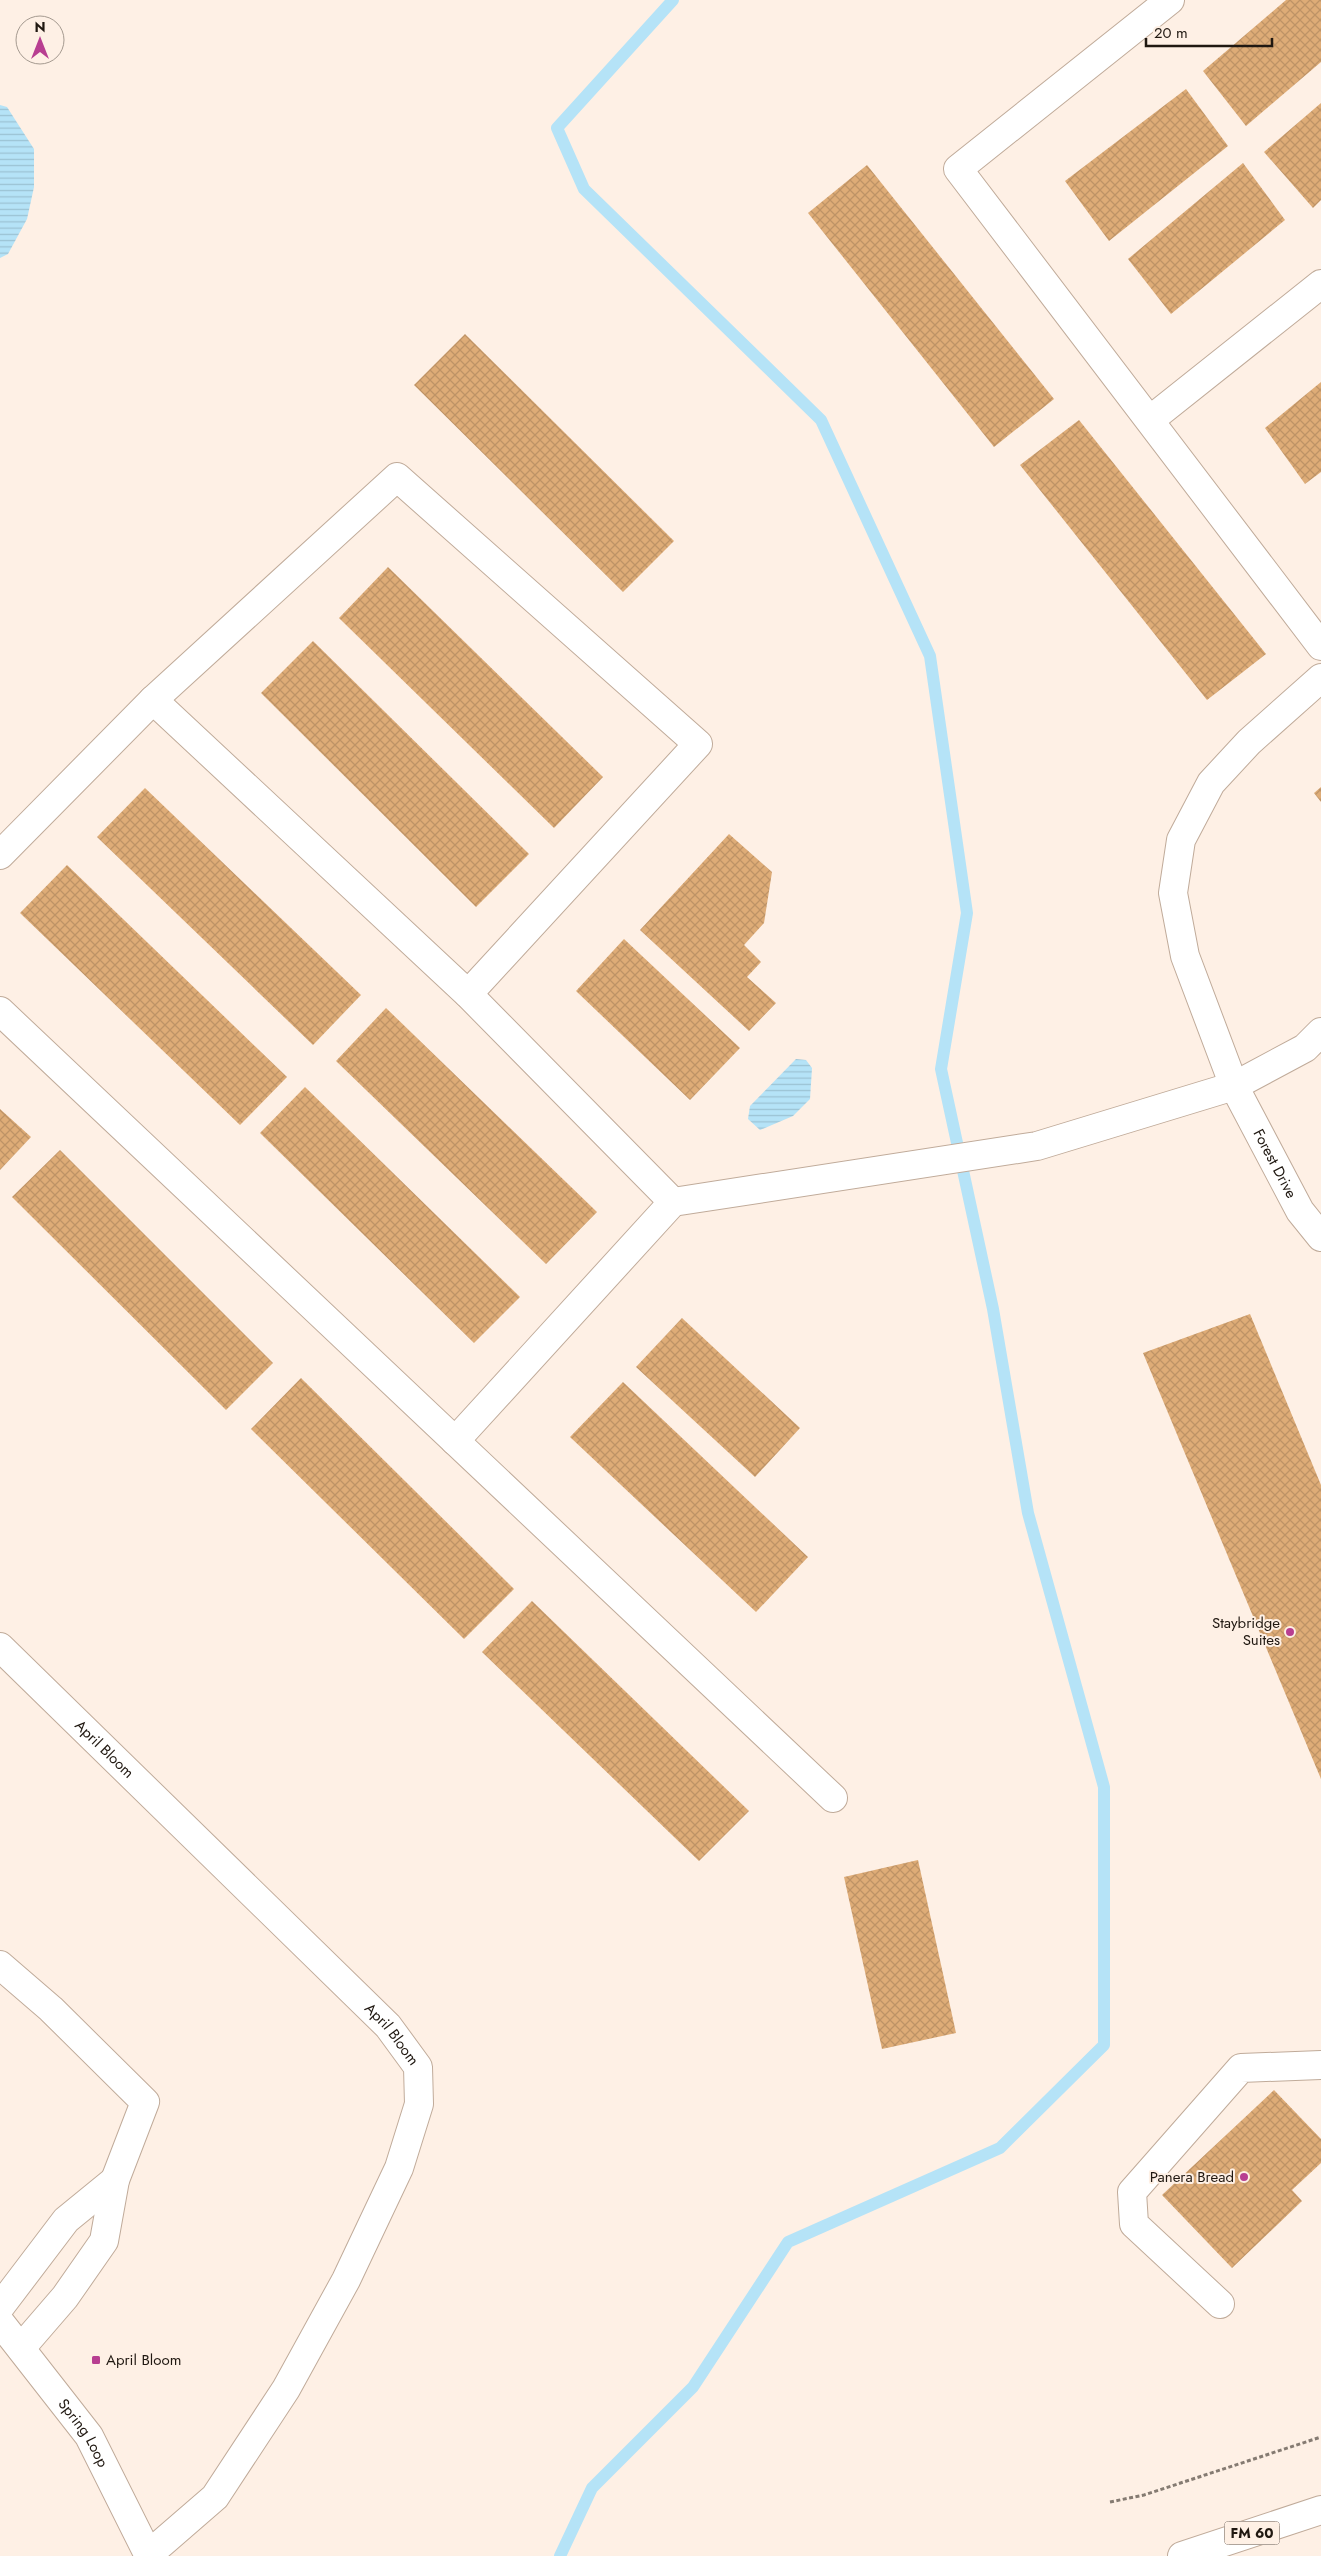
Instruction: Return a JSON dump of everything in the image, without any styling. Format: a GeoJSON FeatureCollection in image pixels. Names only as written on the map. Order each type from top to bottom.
{"type":"FeatureCollection","features":[{"type":"Feature","properties":{"kind":"street"},"geometry":{"type":"LineString","coordinates":[[1170,0],[958,170],[1321,646]]}},
{"type":"Feature","properties":{"kind":"street"},"geometry":{"type":"LineString","coordinates":[[1150,420],[1321,284]]}},
{"type":"Feature","properties":{"kind":"street"},"geometry":{"type":"LineString","coordinates":[[0,855],[153,700],[397,477],[698,744],[468,994]]}},
{"type":"Feature","properties":{"kind":"street","name":"Forest Drive"},"geometry":{"type":"LineString","coordinates":[[1321,678],[1249,742],[1211,783],[1181,840],[1173,894],[1185,956],[1234,1086],[1300,1211],[1321,1237]]}},
{"type":"Feature","properties":{"kind":"street"},"geometry":{"type":"LineString","coordinates":[[153,700],[468,994],[673,1202]]}},
{"type":"Feature","properties":{"kind":"street"},"geometry":{"type":"LineString","coordinates":[[0,1011],[833,1798]]}},
{"type":"Feature","properties":{"kind":"street"},"geometry":{"type":"LineString","coordinates":[[455,1441],[673,1202],[873,1173],[1037,1146],[1234,1086],[1305,1048],[1321,1032]]}},
{"type":"Feature","properties":{"kind":"street","name":"April Bloom"},"geometry":{"type":"LineString","coordinates":[[0,1647],[388,2026],[418,2067],[419,2104],[399,2168],[346,2280],[286,2389],[215,2497],[149,2555]]}},
{"type":"Feature","properties":{"kind":"street"},"geometry":{"type":"LineString","coordinates":[[0,1965],[52,2009],[145,2102],[115,2180],[104,2241],[65,2297],[21,2348]]}},
{"type":"Feature","properties":{"kind":"street"},"geometry":{"type":"LineString","coordinates":[[1220,2304],[1134,2224],[1132,2192],[1241,2068],[1321,2065]]}},
{"type":"Feature","properties":{"kind":"street"},"geometry":{"type":"LineString","coordinates":[[0,2307],[66,2220],[115,2180]]}},
{"type":"Feature","properties":{"kind":"street","name":"Spring Loop"},"geometry":{"type":"LineString","coordinates":[[0,2322],[89,2436],[149,2555]]}},
{"type":"Feature","properties":{"kind":"street","name":"FM 60"},"geometry":{"type":"LineString","coordinates":[[1182,2556],[1321,2510]]}},
{"type":"Feature","properties":{"kind":"path"},"geometry":{"type":"LineString","coordinates":[[1110,2502],[1144,2495],[1321,2437]]}},
{"type":"Feature","properties":{"kind":"water"},"geometry":{"type":"Polygon","coordinates":[[[0,105],[7,107],[34,149],[34,187],[27,219],[8,254],[0,258],[0,105]]]}},
{"type":"Feature","properties":{"kind":"water"},"geometry":{"type":"Polygon","coordinates":[[[796,1059],[806,1060],[812,1068],[810,1099],[793,1116],[760,1130],[748,1119],[750,1106],[796,1059]]]}},
{"type":"Feature","properties":{"kind":"building"},"geometry":{"type":"Polygon","coordinates":[[[1286,0],[1321,0],[1321,62],[1246,126],[1203,71],[1286,0]]]}},
{"type":"Feature","properties":{"kind":"building"},"geometry":{"type":"Polygon","coordinates":[[[1186,89],[1228,146],[1109,241],[1065,181],[1186,89]]]}},
{"type":"Feature","properties":{"kind":"building"},"geometry":{"type":"Polygon","coordinates":[[[1321,103],[1321,200],[1313,208],[1264,152],[1321,103]]]}},
{"type":"Feature","properties":{"kind":"building"},"geometry":{"type":"Polygon","coordinates":[[[1243,163],[1285,220],[1171,314],[1128,259],[1243,163]]]}},
{"type":"Feature","properties":{"kind":"building"},"geometry":{"type":"Polygon","coordinates":[[[867,165],[1054,399],[994,447],[808,213],[867,165]]]}},
{"type":"Feature","properties":{"kind":"building"},"geometry":{"type":"Polygon","coordinates":[[[465,334],[674,541],[623,592],[414,385],[465,334]]]}},
{"type":"Feature","properties":{"kind":"building"},"geometry":{"type":"Polygon","coordinates":[[[1321,382],[1321,472],[1305,484],[1265,428],[1321,382]]]}},
{"type":"Feature","properties":{"kind":"building"},"geometry":{"type":"Polygon","coordinates":[[[1079,420],[1266,654],[1207,700],[1020,465],[1079,420]]]}},
{"type":"Feature","properties":{"kind":"building"},"geometry":{"type":"Polygon","coordinates":[[[388,567],[603,777],[554,828],[339,618],[388,567]]]}},
{"type":"Feature","properties":{"kind":"building"},"geometry":{"type":"Polygon","coordinates":[[[313,641],[529,854],[476,907],[261,693],[313,641]]]}},
{"type":"Feature","properties":{"kind":"building"},"geometry":{"type":"Polygon","coordinates":[[[1321,787],[1321,802],[1314,793],[1321,787]]]}},
{"type":"Feature","properties":{"kind":"building"},"geometry":{"type":"Polygon","coordinates":[[[145,788],[361,995],[313,1045],[97,837],[145,788]]]}},
{"type":"Feature","properties":{"kind":"building"},"geometry":{"type":"Polygon","coordinates":[[[729,834],[772,872],[764,923],[744,945],[761,962],[747,977],[776,1003],[749,1031],[640,930],[729,834]]]}},
{"type":"Feature","properties":{"kind":"building"},"geometry":{"type":"Polygon","coordinates":[[[67,865],[287,1077],[240,1125],[20,913],[67,865]]]}},
{"type":"Feature","properties":{"kind":"building"},"geometry":{"type":"Polygon","coordinates":[[[624,939],[740,1048],[690,1100],[576,991],[624,939]]]}},
{"type":"Feature","properties":{"kind":"building"},"geometry":{"type":"Polygon","coordinates":[[[386,1008],[597,1212],[546,1264],[336,1061],[386,1008]]]}},
{"type":"Feature","properties":{"kind":"building"},"geometry":{"type":"Polygon","coordinates":[[[305,1087],[520,1297],[474,1343],[260,1133],[305,1087]]]}},
{"type":"Feature","properties":{"kind":"building"},"geometry":{"type":"Polygon","coordinates":[[[0,1109],[31,1137],[0,1170],[0,1109]]]}},
{"type":"Feature","properties":{"kind":"building"},"geometry":{"type":"Polygon","coordinates":[[[60,1150],[273,1363],[226,1410],[12,1197],[60,1150]]]}},
{"type":"Feature","properties":{"kind":"building","name":"Staybridge Suites"},"geometry":{"type":"Polygon","coordinates":[[[1250,1314],[1321,1485],[1321,1779],[1143,1353],[1250,1314]]]}},
{"type":"Feature","properties":{"kind":"building"},"geometry":{"type":"Polygon","coordinates":[[[682,1318],[800,1428],[755,1477],[636,1367],[682,1318]]]}},
{"type":"Feature","properties":{"kind":"building"},"geometry":{"type":"Polygon","coordinates":[[[301,1378],[514,1589],[464,1639],[251,1429],[301,1378]]]}},
{"type":"Feature","properties":{"kind":"building"},"geometry":{"type":"Polygon","coordinates":[[[623,1382],[808,1557],[756,1612],[570,1437],[623,1382]]]}},
{"type":"Feature","properties":{"kind":"building"},"geometry":{"type":"Polygon","coordinates":[[[532,1601],[749,1811],[699,1861],[482,1652],[532,1601]]]}},
{"type":"Feature","properties":{"kind":"building"},"geometry":{"type":"Polygon","coordinates":[[[918,1860],[956,2033],[882,2049],[844,1877],[918,1860]]]}},
{"type":"Feature","properties":{"kind":"building","name":"Panera Bread"},"geometry":{"type":"Polygon","coordinates":[[[1274,2090],[1321,2139],[1321,2163],[1292,2190],[1302,2201],[1232,2268],[1162,2195],[1274,2090]]]}},
{"type":"Feature","properties":{"kind":"waterway"},"geometry":{"type":"LineString","coordinates":[[560,2556],[592,2488],[693,2387],[788,2242],[1000,2148],[1104,2045],[1104,1787],[1028,1513],[993,1309],[941,1069],[967,913],[930,656],[821,420],[584,189],[557,128],[673,0]]}},
{"type":"Feature","properties":{"kind":"place","name":"Staybridge Suites"},"geometry":{"type":"Point","coordinates":[1290,1632]}},
{"type":"Feature","properties":{"kind":"place","name":"Panera Bread"},"geometry":{"type":"Point","coordinates":[1244,2177]}},
{"type":"Feature","properties":{"kind":"place","name":"April Bloom"},"geometry":{"type":"Point","coordinates":[96,2360]}}]}
